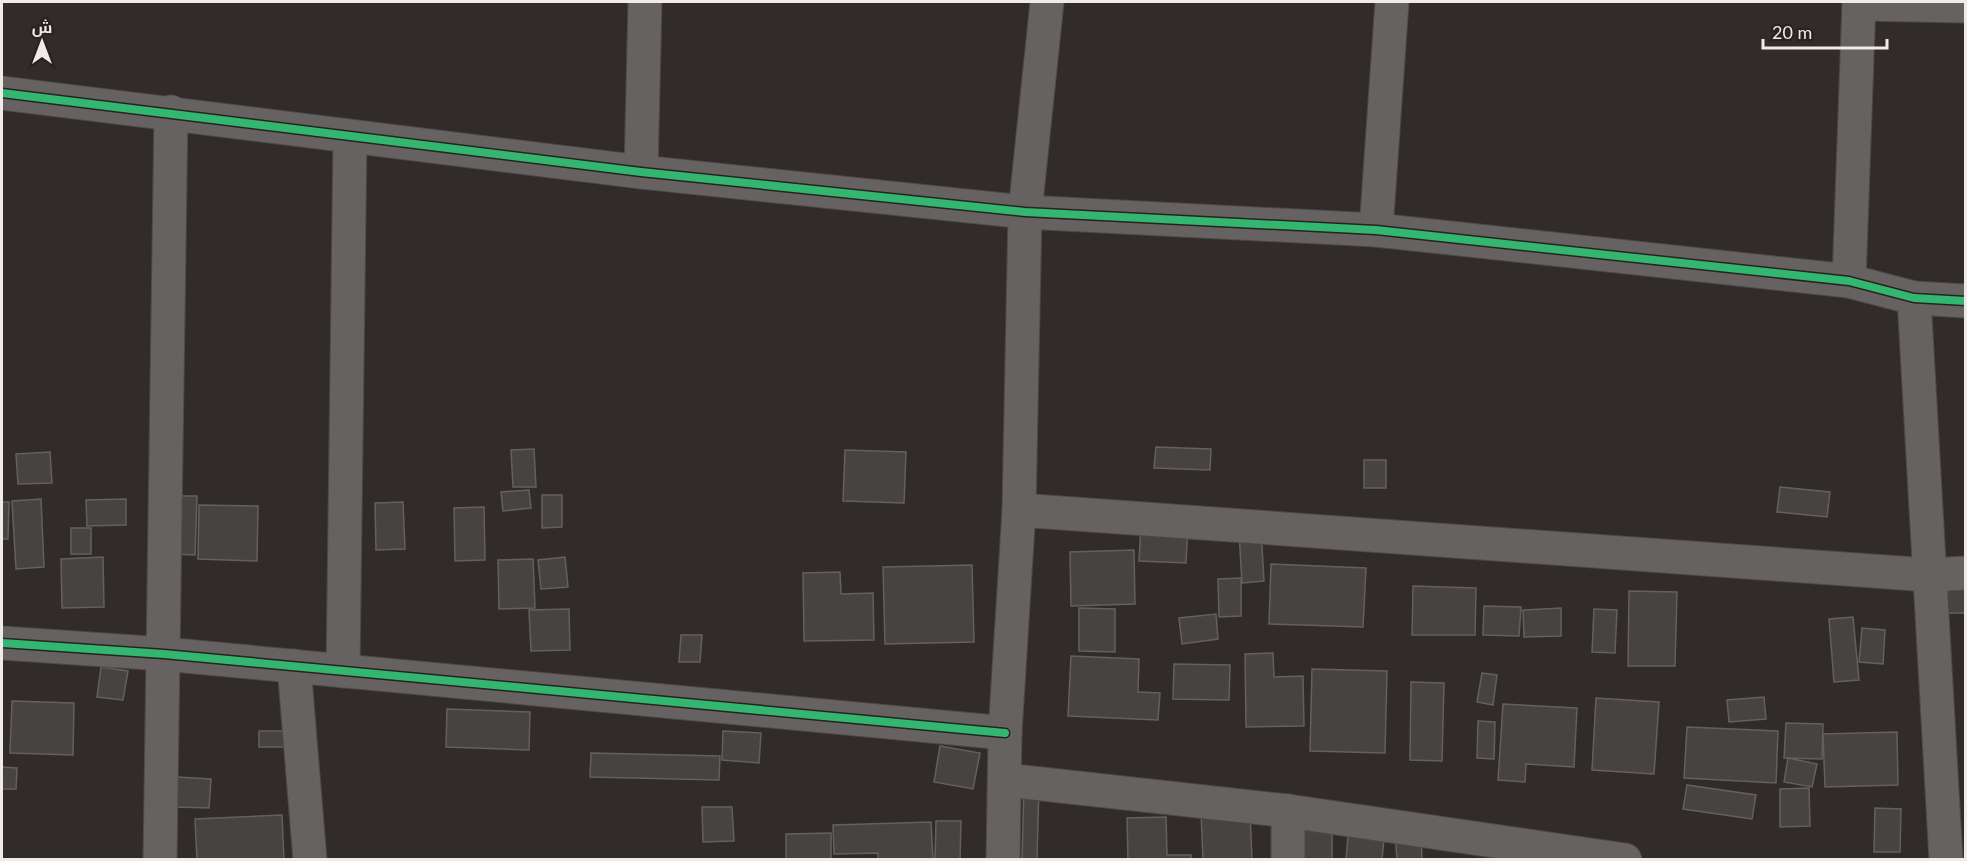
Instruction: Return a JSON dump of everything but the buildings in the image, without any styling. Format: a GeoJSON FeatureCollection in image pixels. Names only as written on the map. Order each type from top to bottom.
{"type":"FeatureCollection","features":[{"type":"Feature","properties":{"kind":"street"},"geometry":{"type":"LineString","coordinates":[[641,172],[645,2]]}},
{"type":"Feature","properties":{"kind":"street"},"geometry":{"type":"LineString","coordinates":[[1003,860],[1005,734],[1019,510],[1025,212],[1047,2]]}},
{"type":"Feature","properties":{"kind":"street"},"geometry":{"type":"LineString","coordinates":[[1376,230],[1392,2]]}},
{"type":"Feature","properties":{"kind":"street"},"geometry":{"type":"LineString","coordinates":[[1849,281],[1859,3],[1965,6]]}},
{"type":"Feature","properties":{"kind":"street"},"geometry":{"type":"LineString","coordinates":[[2,93],[171,112],[350,137],[641,172],[1025,212],[1376,230],[1849,281],[1914,298],[1965,301]]}},
{"type":"Feature","properties":{"kind":"street"},"geometry":{"type":"LineString","coordinates":[[160,860],[171,112]]}},
{"type":"Feature","properties":{"kind":"street"},"geometry":{"type":"LineString","coordinates":[[343,670],[350,137]]}},
{"type":"Feature","properties":{"kind":"street"},"geometry":{"type":"LineString","coordinates":[[1914,298],[1946,860]]}},
{"type":"Feature","properties":{"kind":"street"},"geometry":{"type":"LineString","coordinates":[[1019,510],[1929,574],[1965,573]]}},
{"type":"Feature","properties":{"kind":"street"},"geometry":{"type":"LineString","coordinates":[[2,643],[164,654],[343,670],[1005,734]]}},
{"type":"Feature","properties":{"kind":"street"},"geometry":{"type":"LineString","coordinates":[[294,666],[310,860]]}},
{"type":"Feature","properties":{"kind":"street"},"geometry":{"type":"LineString","coordinates":[[1006,780],[1288,811],[1625,860]]}},
{"type":"Feature","properties":{"kind":"street"},"geometry":{"type":"LineString","coordinates":[[1288,811],[1288,860]]}},
{"type":"Feature","properties":{"kind":"cycle path"},"geometry":{"type":"LineString","coordinates":[[2,93],[641,172],[1025,212],[1376,230],[1849,281],[1914,298],[1966,301]]}},
{"type":"Feature","properties":{"kind":"cycle path"},"geometry":{"type":"LineString","coordinates":[[2,643],[164,654],[1005,733]]}}]}
